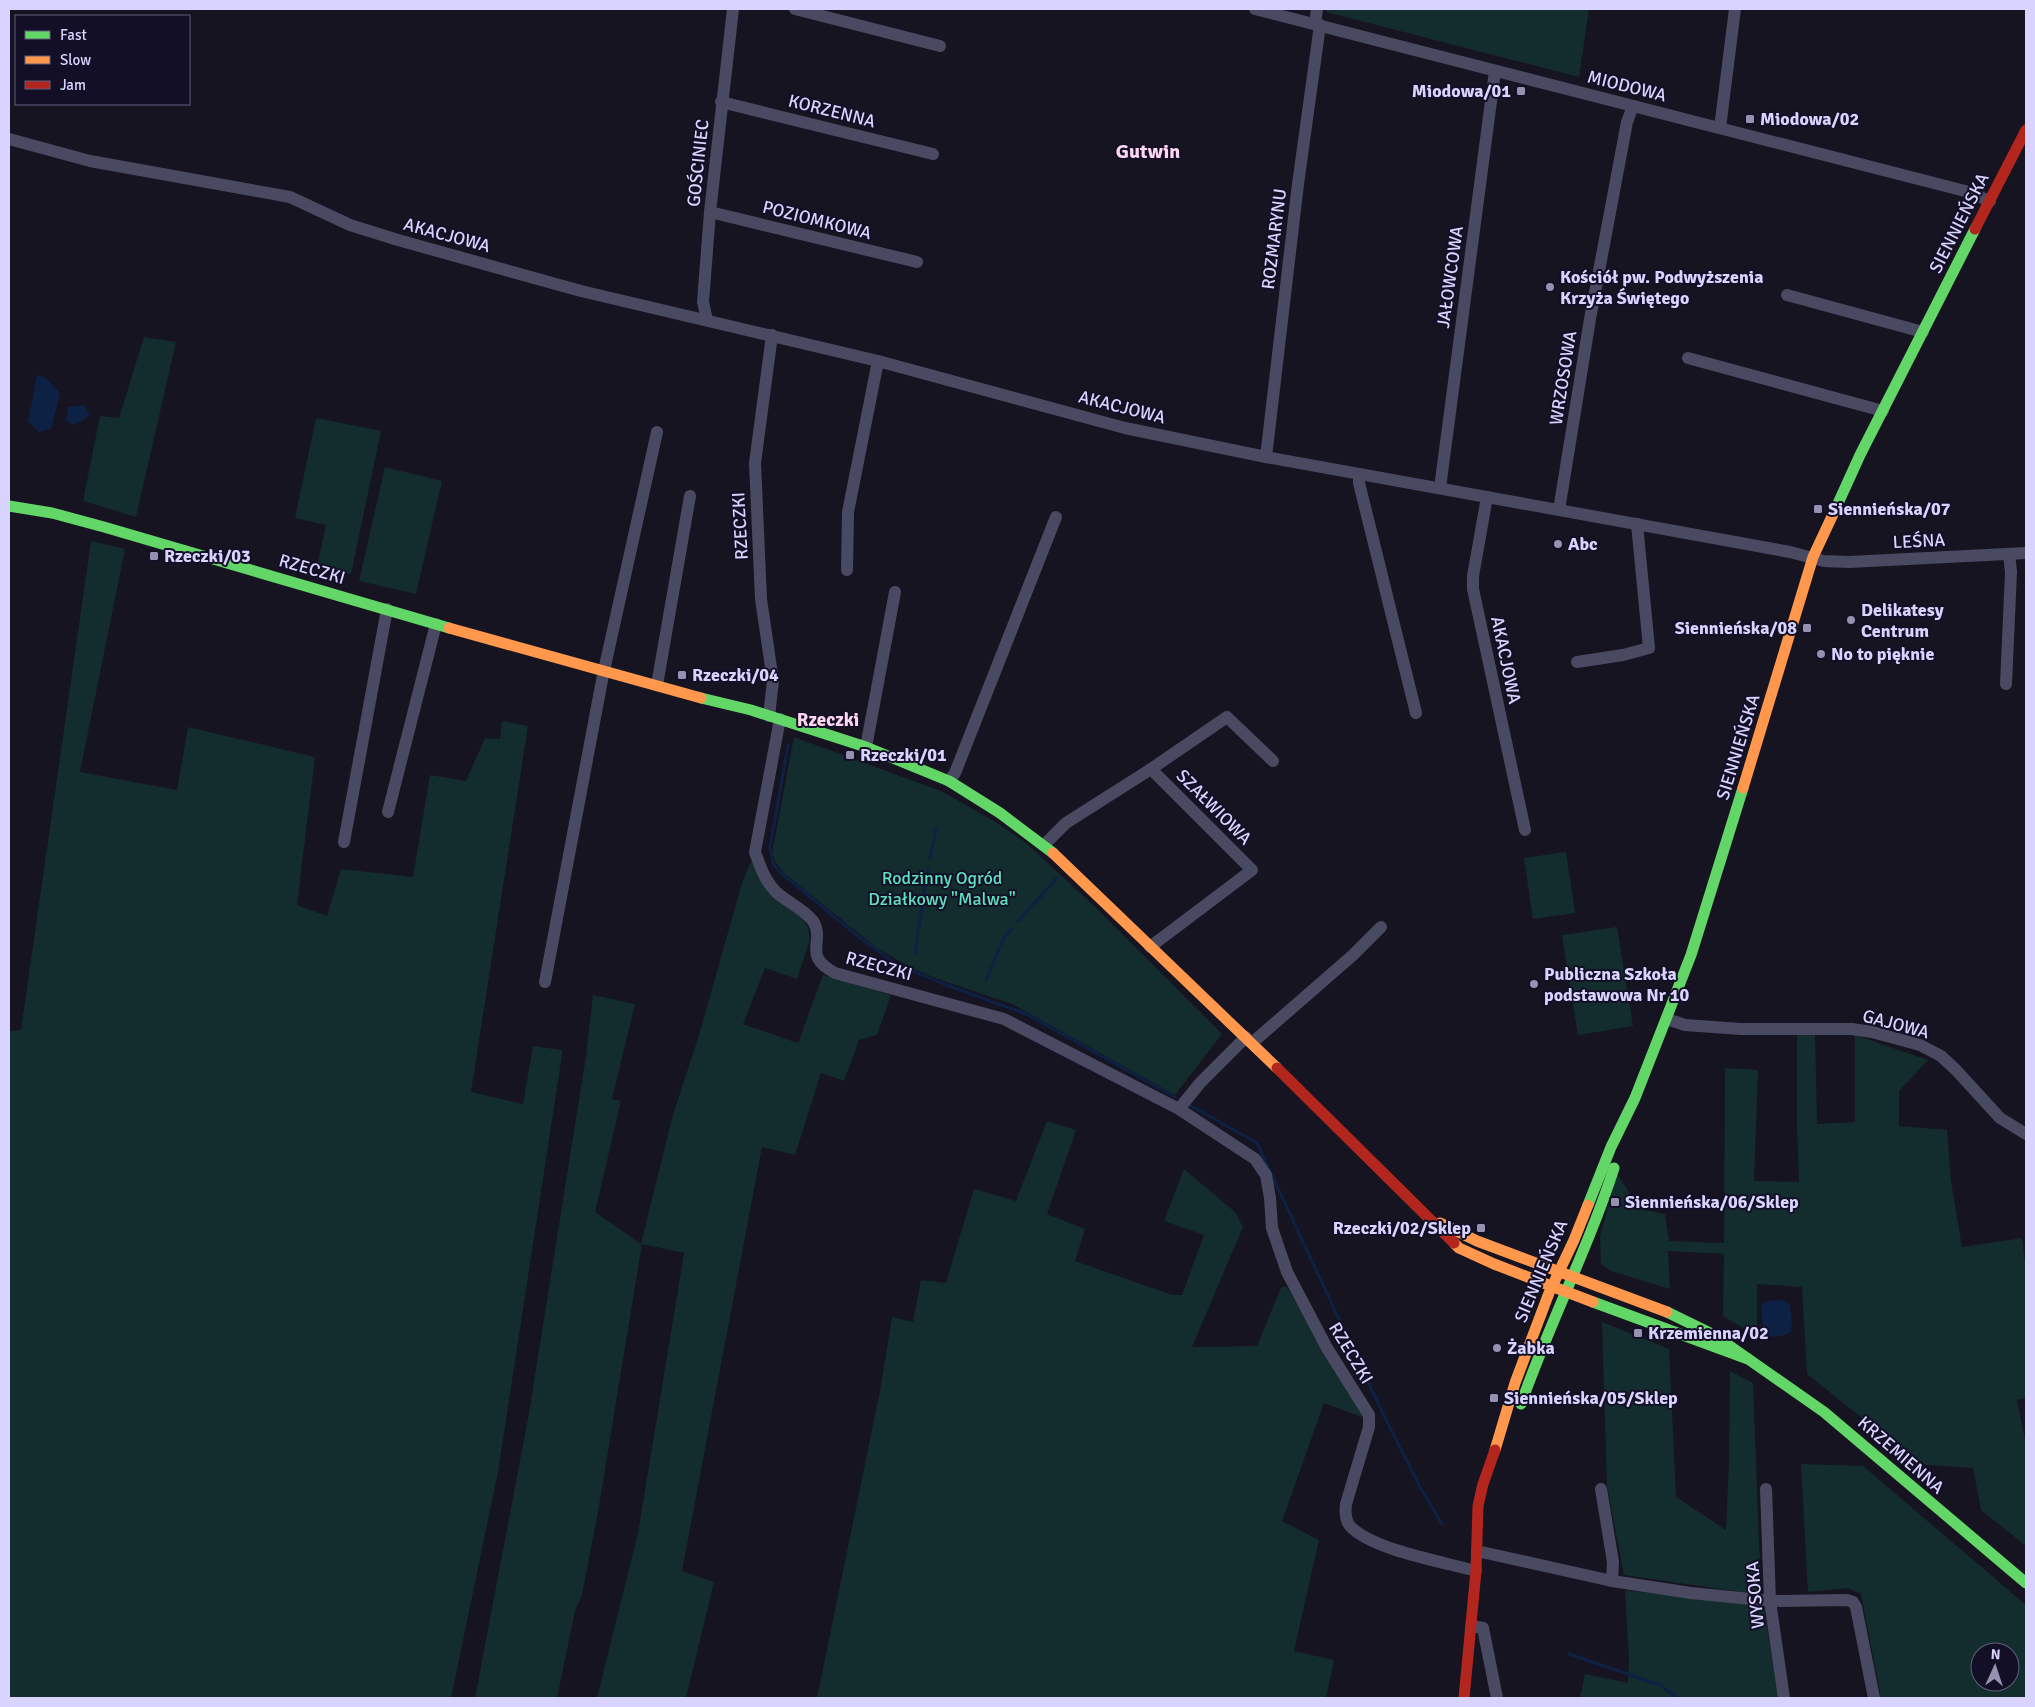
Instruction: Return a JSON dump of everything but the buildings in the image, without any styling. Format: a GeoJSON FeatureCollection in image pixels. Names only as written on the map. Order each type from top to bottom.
{"type":"FeatureCollection","features":[{"type":"Feature","properties":{"kind":"main road","name":"SIENNIEŃSKA"},"geometry":{"type":"LineString","coordinates":[[1477,1551],[1493,1482],[1525,1391],[1582,1255],[1612,1174],[1635,1098],[1714,886],[1813,557],[1838,500],[2026,130]]}},
{"type":"Feature","properties":{"kind":"main road","name":"RZECZKI"},"geometry":{"type":"LineString","coordinates":[[9,506],[52,513],[104,526],[436,624],[774,717],[866,747],[949,782],[1000,813],[1044,845],[1090,887],[1150,947],[1249,1040],[1459,1248],[1496,1265],[1565,1292]]}},
{"type":"Feature","properties":{"kind":"main road","name":"SIENNIEŃSKA"},"geometry":{"type":"LineString","coordinates":[[1464,1698],[1476,1571],[1478,1506],[1483,1484],[1500,1438],[1515,1383],[1552,1287],[1574,1240],[1611,1146],[1635,1098]]}},
{"type":"Feature","properties":{"kind":"main road","name":"RZECZKI"},"geometry":{"type":"LineString","coordinates":[[1428,1217],[1477,1241],[1573,1275]]}},
{"type":"Feature","properties":{"kind":"main road","name":"KRZEMIENNA"},"geometry":{"type":"LineString","coordinates":[[1573,1275],[1681,1317],[1714,1334],[1748,1359],[1767,1370],[1824,1412],[2026,1583]]}},
{"type":"Feature","properties":{"kind":"main road","name":"KRZEMIENNA"},"geometry":{"type":"LineString","coordinates":[[1565,1292],[1748,1359]]}},
{"type":"Feature","properties":{"kind":"street","name":"GOŚCINIEC"},"geometry":{"type":"LineString","coordinates":[[707,320],[703,302],[710,212],[733,9]]}},
{"type":"Feature","properties":{"kind":"street"},"geometry":{"type":"LineString","coordinates":[[795,9],[940,46]]}},
{"type":"Feature","properties":{"kind":"street","name":"MIODOWA"},"geometry":{"type":"LineString","coordinates":[[1255,9],[1965,191],[1990,200]]}},
{"type":"Feature","properties":{"kind":"street","name":"ROZMARYNU"},"geometry":{"type":"LineString","coordinates":[[1266,457],[1318,25],[1316,9]]}},
{"type":"Feature","properties":{"kind":"street"},"geometry":{"type":"LineString","coordinates":[[1720,128],[1735,9]]}},
{"type":"Feature","properties":{"kind":"street","name":"JAŁOWCOWA"},"geometry":{"type":"LineString","coordinates":[[1440,488],[1495,71]]}},
{"type":"Feature","properties":{"kind":"street","name":"KORZENNA"},"geometry":{"type":"LineString","coordinates":[[721,102],[933,154]]}},
{"type":"Feature","properties":{"kind":"street","name":"WRZOSOWA"},"geometry":{"type":"LineString","coordinates":[[1559,510],[1590,319],[1628,122],[1633,106]]}},
{"type":"Feature","properties":{"kind":"street","name":"AKACJOWA"},"geometry":{"type":"LineString","coordinates":[[9,139],[90,161],[290,197],[350,225],[581,291],[878,361],[1125,428],[1266,457],[1813,557]]}},
{"type":"Feature","properties":{"kind":"street","name":"POZIOMKOWA"},"geometry":{"type":"LineString","coordinates":[[710,212],[917,262]]}},
{"type":"Feature","properties":{"kind":"street"},"geometry":{"type":"LineString","coordinates":[[1787,295],[1923,332]]}},
{"type":"Feature","properties":{"kind":"street","name":"RZECZKI"},"geometry":{"type":"LineString","coordinates":[[772,335],[756,463],[761,599],[773,681],[774,717],[755,852],[763,873],[776,892],[813,922],[817,936],[816,955],[824,967],[835,973],[1004,1019],[1178,1109],[1255,1159],[1266,1175],[1272,1228],[1287,1272],[1327,1348],[1369,1415],[1369,1427],[1346,1504],[1345,1514],[1349,1525],[1362,1536],[1380,1545],[1476,1571]]}},
{"type":"Feature","properties":{"kind":"street"},"geometry":{"type":"LineString","coordinates":[[1688,358],[1883,411]]}},
{"type":"Feature","properties":{"kind":"street"},"geometry":{"type":"LineString","coordinates":[[847,570],[848,512],[878,361]]}},
{"type":"Feature","properties":{"kind":"street"},"geometry":{"type":"LineString","coordinates":[[545,982],[604,670],[656,432]]}},
{"type":"Feature","properties":{"kind":"street"},"geometry":{"type":"LineString","coordinates":[[1359,474],[1359,483],[1416,714]]}},
{"type":"Feature","properties":{"kind":"street"},"geometry":{"type":"LineString","coordinates":[[657,685],[690,496]]}},
{"type":"Feature","properties":{"kind":"street","name":"AKACJOWA"},"geometry":{"type":"LineString","coordinates":[[1487,497],[1473,576],[1473,589],[1525,830]]}},
{"type":"Feature","properties":{"kind":"street"},"geometry":{"type":"LineString","coordinates":[[949,782],[955,772],[987,694],[1056,517]]}},
{"type":"Feature","properties":{"kind":"street"},"geometry":{"type":"LineString","coordinates":[[1577,662],[1623,655],[1649,648],[1637,524]]}},
{"type":"Feature","properties":{"kind":"street","name":"LEŚNA"},"geometry":{"type":"LineString","coordinates":[[1813,557],[1824,561],[1849,562],[2026,553]]}},
{"type":"Feature","properties":{"kind":"street"},"geometry":{"type":"LineString","coordinates":[[2006,684],[2011,572],[2009,554]]}},
{"type":"Feature","properties":{"kind":"street"},"geometry":{"type":"LineString","coordinates":[[866,747],[895,592]]}},
{"type":"Feature","properties":{"kind":"street"},"geometry":{"type":"LineString","coordinates":[[344,842],[388,610]]}},
{"type":"Feature","properties":{"kind":"street"},"geometry":{"type":"LineString","coordinates":[[388,812],[436,624]]}},
{"type":"Feature","properties":{"kind":"street","name":"SZAŁWIOWA"},"geometry":{"type":"LineString","coordinates":[[1044,845],[1066,823],[1227,718],[1273,761]]}},
{"type":"Feature","properties":{"kind":"street","name":"SZAŁWIOWA"},"geometry":{"type":"LineString","coordinates":[[1150,947],[1252,870],[1151,769]]}},
{"type":"Feature","properties":{"kind":"street"},"geometry":{"type":"LineString","coordinates":[[1178,1109],[1200,1083],[1249,1040],[1353,955],[1381,927]]}},
{"type":"Feature","properties":{"kind":"street","name":"GAJOWA"},"geometry":{"type":"LineString","coordinates":[[1666,1019],[1685,1025],[1740,1029],[1859,1030],[1920,1045],[1941,1056],[2000,1118],[2026,1134]]}},
{"type":"Feature","properties":{"kind":"street"},"geometry":{"type":"LineString","coordinates":[[1601,1489],[1613,1562],[1612,1581]]}},
{"type":"Feature","properties":{"kind":"street","name":"WYSOKA"},"geometry":{"type":"LineString","coordinates":[[1766,1489],[1770,1602],[1784,1698]]}},
{"type":"Feature","properties":{"kind":"street"},"geometry":{"type":"LineString","coordinates":[[1477,1551],[1612,1581],[1770,1602],[1840,1599],[1853,1602],[1856,1607],[1874,1698]]}},
{"type":"Feature","properties":{"kind":"street"},"geometry":{"type":"LineString","coordinates":[[1470,1626],[1483,1628],[1496,1698]]}},
{"type":"Feature","properties":{"kind":"green space"},"geometry":{"type":"Polygon","coordinates":[[[1326,9],[1589,9],[1579,77],[1326,12],[1326,9]]]}},
{"type":"Feature","properties":{"kind":"green space"},"geometry":{"type":"Polygon","coordinates":[[[144,337],[176,342],[136,517],[83,501],[100,416],[119,418],[144,337]]]}},
{"type":"Feature","properties":{"kind":"green space"},"geometry":{"type":"Polygon","coordinates":[[[316,418],[381,431],[351,574],[317,567],[326,525],[295,518],[316,418]]]}},
{"type":"Feature","properties":{"kind":"green space"},"geometry":{"type":"Polygon","coordinates":[[[385,467],[442,481],[416,594],[359,581],[385,467]]]}},
{"type":"Feature","properties":{"kind":"green space"},"geometry":{"type":"Polygon","coordinates":[[[91,541],[125,549],[80,772],[177,790],[188,727],[315,757],[297,905],[327,916],[341,869],[413,877],[430,775],[466,781],[485,738],[500,739],[502,721],[528,726],[471,1092],[523,1104],[533,1046],[562,1050],[562,1055],[498,1472],[451,1698],[9,1698],[9,1031],[21,1030],[91,541]]]}},
{"type":"Feature","properties":{"kind":"green space","name":"Rodzinny Ogród Działkowy \"Malwa\""},"geometry":{"type":"Polygon","coordinates":[[[794,737],[941,791],[994,821],[1025,842],[1093,905],[1222,1034],[1175,1095],[1012,1004],[935,978],[908,966],[878,949],[785,874],[775,862],[772,853],[794,737]]]}},
{"type":"Feature","properties":{"kind":"green space"},"geometry":{"type":"Polygon","coordinates":[[[755,852],[808,927],[810,940],[797,979],[765,968],[743,1024],[798,1043],[823,975],[891,995],[877,1035],[859,1040],[844,1081],[821,1073],[795,1155],[762,1147],[682,1571],[714,1582],[686,1698],[597,1698],[638,1533],[684,1253],[642,1244],[598,1512],[582,1595],[575,1611],[557,1698],[475,1698],[529,1413],[586,1056],[593,995],[635,1004],[612,1099],[621,1101],[595,1212],[641,1244],[672,1118],[699,1035],[742,883],[755,852]]]}},
{"type":"Feature","properties":{"kind":"green space"},"geometry":{"type":"Polygon","coordinates":[[[1566,852],[1575,913],[1533,919],[1524,858],[1566,852]]]}},
{"type":"Feature","properties":{"kind":"green space"},"geometry":{"type":"Polygon","coordinates":[[[1617,927],[1633,1026],[1578,1035],[1562,935],[1617,927]]]}},
{"type":"Feature","properties":{"kind":"green space"},"geometry":{"type":"Polygon","coordinates":[[[1797,1033],[1815,1033],[1817,1124],[1855,1122],[1855,1035],[1928,1060],[1899,1091],[1899,1126],[1947,1130],[1951,1181],[1962,1247],[2022,1238],[2026,1271],[2026,1398],[2017,1400],[2026,1445],[2026,1546],[1981,1510],[1973,1468],[1916,1464],[1807,1374],[1802,1287],[1757,1284],[1757,1336],[1723,1316],[1724,1254],[1668,1251],[1670,1289],[1611,1271],[1601,1264],[1600,1236],[1617,1174],[1640,1209],[1665,1214],[1669,1241],[1724,1243],[1725,1068],[1758,1070],[1754,1181],[1799,1182],[1797,1033]]]}},
{"type":"Feature","properties":{"kind":"green space"},"geometry":{"type":"Polygon","coordinates":[[[1047,1121],[1076,1130],[1047,1214],[1085,1229],[1075,1261],[1172,1295],[1182,1295],[1204,1235],[1164,1221],[1184,1169],[1235,1212],[1243,1227],[1192,1347],[1257,1346],[1281,1288],[1287,1287],[1365,1418],[1324,1403],[1282,1521],[1319,1540],[1294,1651],[1334,1660],[1326,1698],[817,1698],[880,1391],[892,1317],[913,1322],[921,1280],[946,1283],[974,1189],[1016,1201],[1047,1121]]]}},
{"type":"Feature","properties":{"kind":"green space"},"geometry":{"type":"Polygon","coordinates":[[[1602,1322],[1669,1349],[1676,1497],[1726,1530],[1730,1371],[1753,1383],[1761,1595],[1624,1575],[1607,1485],[1602,1322]]]}},
{"type":"Feature","properties":{"kind":"green space"},"geometry":{"type":"Polygon","coordinates":[[[1801,1464],[1863,1466],[2026,1605],[2026,1698],[1881,1698],[1861,1594],[1848,1588],[1808,1592],[1801,1464]]]}},
{"type":"Feature","properties":{"kind":"green space"},"geometry":{"type":"Polygon","coordinates":[[[1625,1590],[1758,1606],[1764,1609],[1779,1698],[1580,1698],[1585,1674],[1628,1683],[1629,1659],[1625,1590]]]}},
{"type":"Feature","properties":{"kind":"water"},"geometry":{"type":"Polygon","coordinates":[[[37,375],[45,377],[60,393],[51,429],[39,432],[28,421],[37,375]]]}},
{"type":"Feature","properties":{"kind":"water"},"geometry":{"type":"Polygon","coordinates":[[[84,405],[90,414],[84,420],[74,425],[66,421],[68,407],[84,405]]]}},
{"type":"Feature","properties":{"kind":"water"},"geometry":{"type":"Polygon","coordinates":[[[1771,1300],[1784,1300],[1790,1305],[1791,1332],[1785,1335],[1766,1336],[1763,1330],[1761,1307],[1765,1302],[1771,1300]]]}},
{"type":"Feature","properties":{"kind":"waterway"},"geometry":{"type":"LineString","coordinates":[[788,745],[770,847],[773,864],[781,873],[859,937],[893,962],[941,983],[1026,1014],[1175,1097]]}},
{"type":"Feature","properties":{"kind":"waterway"},"geometry":{"type":"LineString","coordinates":[[930,859],[936,829]]}},
{"type":"Feature","properties":{"kind":"waterway"},"geometry":{"type":"LineString","coordinates":[[915,953],[928,868]]}},
{"type":"Feature","properties":{"kind":"waterway"},"geometry":{"type":"LineString","coordinates":[[1018,921],[1057,878]]}},
{"type":"Feature","properties":{"kind":"waterway"},"geometry":{"type":"LineString","coordinates":[[986,980],[1004,938],[1011,929]]}},
{"type":"Feature","properties":{"kind":"waterway"},"geometry":{"type":"LineString","coordinates":[[1188,1104],[1257,1143],[1385,1418],[1420,1487],[1442,1524]]}},
{"type":"Feature","properties":{"kind":"waterway"},"geometry":{"type":"LineString","coordinates":[[1569,1654],[1660,1685],[1677,1698]]}},
{"type":"Feature","properties":{"kind":"traffic: fast"},"geometry":{"type":"LineString","coordinates":[[1835,510],[1860,455],[1975,229]]}},
{"type":"Feature","properties":{"kind":"traffic: fast"},"geometry":{"type":"LineString","coordinates":[[9,506],[52,513],[104,527],[449,628]]}},
{"type":"Feature","properties":{"kind":"traffic: fast"},"geometry":{"type":"LineString","coordinates":[[701,698],[751,710],[866,747],[949,781],[1000,813],[1053,853]]}},
{"type":"Feature","properties":{"kind":"traffic: fast"},"geometry":{"type":"LineString","coordinates":[[1588,1205],[1611,1147],[1635,1098],[1691,955],[1743,788]]}},
{"type":"Feature","properties":{"kind":"traffic: fast"},"geometry":{"type":"LineString","coordinates":[[1521,1404],[1604,1198],[1614,1168]]}},
{"type":"Feature","properties":{"kind":"traffic: fast"},"geometry":{"type":"LineString","coordinates":[[1593,1302],[1748,1359]]}},
{"type":"Feature","properties":{"kind":"traffic: fast"},"geometry":{"type":"LineString","coordinates":[[1667,1312],[1714,1335],[1824,1412],[2026,1583]]}},
{"type":"Feature","properties":{"kind":"traffic: slow"},"geometry":{"type":"LineString","coordinates":[[1743,788],[1813,557],[1835,510]]}},
{"type":"Feature","properties":{"kind":"traffic: slow"},"geometry":{"type":"LineString","coordinates":[[449,628],[701,698]]}},
{"type":"Feature","properties":{"kind":"traffic: slow"},"geometry":{"type":"LineString","coordinates":[[1053,853],[1277,1068]]}},
{"type":"Feature","properties":{"kind":"traffic: slow"},"geometry":{"type":"LineString","coordinates":[[1495,1450],[1515,1383],[1549,1293],[1588,1205]]}},
{"type":"Feature","properties":{"kind":"traffic: slow"},"geometry":{"type":"LineString","coordinates":[[1440,1223],[1477,1241],[1667,1312]]}},
{"type":"Feature","properties":{"kind":"traffic: slow"},"geometry":{"type":"LineString","coordinates":[[1454,1243],[1459,1248],[1494,1264],[1593,1302]]}},
{"type":"Feature","properties":{"kind":"traffic: jam"},"geometry":{"type":"LineString","coordinates":[[1975,229],[2026,130]]}},
{"type":"Feature","properties":{"kind":"traffic: jam"},"geometry":{"type":"LineString","coordinates":[[1277,1068],[1454,1243]]}},
{"type":"Feature","properties":{"kind":"traffic: jam"},"geometry":{"type":"LineString","coordinates":[[1464,1698],[1476,1571],[1478,1506],[1483,1484],[1495,1450]]}},
{"type":"Feature","properties":{"kind":"place","name":"Miodowa/01"},"geometry":{"type":"Point","coordinates":[1521,91]}},
{"type":"Feature","properties":{"kind":"place","name":"Miodowa/02"},"geometry":{"type":"Point","coordinates":[1750,119]}},
{"type":"Feature","properties":{"kind":"place","name":"Kościół pw. Podwyższenia Krzyża Świętego"},"geometry":{"type":"Point","coordinates":[1550,287]}},
{"type":"Feature","properties":{"kind":"place","name":"Siennieńska/07"},"geometry":{"type":"Point","coordinates":[1818,509]}},
{"type":"Feature","properties":{"kind":"place","name":"Abc"},"geometry":{"type":"Point","coordinates":[1558,544]}},
{"type":"Feature","properties":{"kind":"place","name":"Rzeczki/03"},"geometry":{"type":"Point","coordinates":[154,556]}},
{"type":"Feature","properties":{"kind":"place","name":"Delikatesy Centrum"},"geometry":{"type":"Point","coordinates":[1851,620]}},
{"type":"Feature","properties":{"kind":"place","name":"Siennieńska/08"},"geometry":{"type":"Point","coordinates":[1807,628]}},
{"type":"Feature","properties":{"kind":"place","name":"No to pięknie"},"geometry":{"type":"Point","coordinates":[1821,654]}},
{"type":"Feature","properties":{"kind":"place","name":"Rzeczki/04"},"geometry":{"type":"Point","coordinates":[682,675]}},
{"type":"Feature","properties":{"kind":"place","name":"Rzeczki/01"},"geometry":{"type":"Point","coordinates":[850,755]}},
{"type":"Feature","properties":{"kind":"place","name":"Publiczna Szkoła podstawowa Nr 10"},"geometry":{"type":"Point","coordinates":[1534,984]}},
{"type":"Feature","properties":{"kind":"place","name":"Siennieńska/06/Sklep"},"geometry":{"type":"Point","coordinates":[1615,1202]}},
{"type":"Feature","properties":{"kind":"place","name":"Rzeczki/02/Sklep"},"geometry":{"type":"Point","coordinates":[1481,1228]}},
{"type":"Feature","properties":{"kind":"place","name":"Krzemienna/02"},"geometry":{"type":"Point","coordinates":[1638,1333]}},
{"type":"Feature","properties":{"kind":"place","name":"Żabka"},"geometry":{"type":"Point","coordinates":[1497,1348]}},
{"type":"Feature","properties":{"kind":"place","name":"Siennieńska/05/Sklep"},"geometry":{"type":"Point","coordinates":[1494,1398]}},
{"type":"Feature","properties":{"kind":"district","name":"Gutwin"},"geometry":{"type":"Point","coordinates":[1148,151]}},
{"type":"Feature","properties":{"kind":"district","name":"Rzeczki"},"geometry":{"type":"Point","coordinates":[828,719]}}]}
